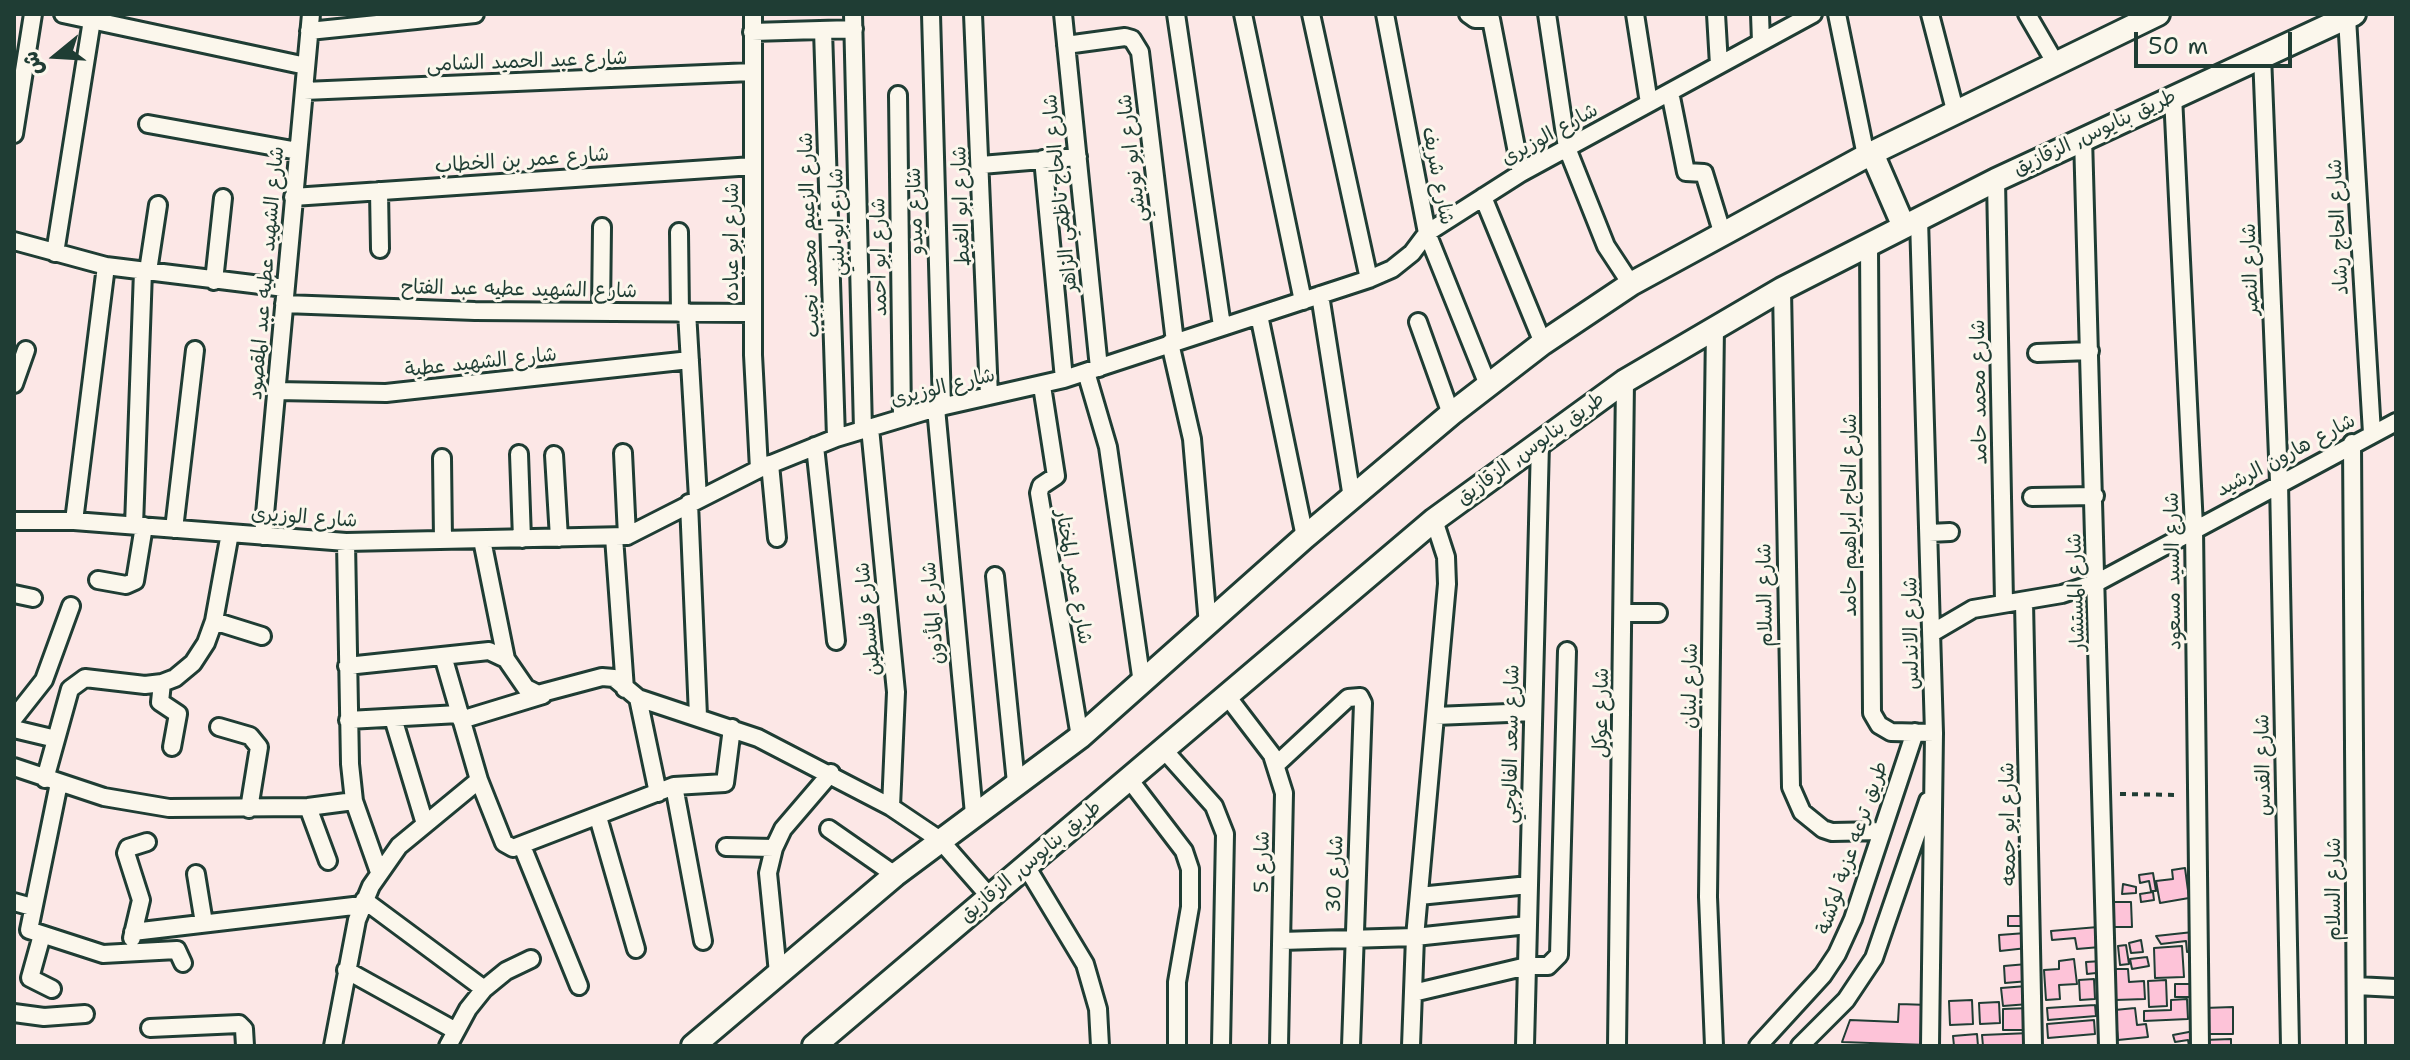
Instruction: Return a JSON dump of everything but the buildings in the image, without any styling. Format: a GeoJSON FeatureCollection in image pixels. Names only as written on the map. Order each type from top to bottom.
{"type":"FeatureCollection","features":[{"type":"Feature","properties":{"kind":"main road"},"geometry":{"type":"LineString","coordinates":[[693,1046],[895,875],[1080,737],[1305,537],[1451,414],[1543,343],[1631,284],[1869,155],[2148,16]]}},
{"type":"Feature","properties":{"kind":"main road","name":"طريق بنايوس, الزقازيق"},"geometry":{"type":"LineString","coordinates":[[825,1041],[1434,520],[1625,381],[1782,289],[1996,180],[2083,137],[2350,16]]}},
{"type":"Feature","properties":{"kind":"main road"},"geometry":{"type":"LineString","coordinates":[[1869,155],[1912,223]]}},
{"type":"Feature","properties":{"kind":"street"},"geometry":{"type":"LineString","coordinates":[[14,134],[33,14]]}},
{"type":"Feature","properties":{"kind":"street"},"geometry":{"type":"LineString","coordinates":[[63,14],[306,66]]}},
{"type":"Feature","properties":{"kind":"street"},"geometry":{"type":"LineString","coordinates":[[310,22],[475,14]]}},
{"type":"Feature","properties":{"kind":"street","name":"شارع ابو عباده"},"geometry":{"type":"LineString","coordinates":[[753,14],[753,313],[764,466],[777,538]]}},
{"type":"Feature","properties":{"kind":"street","name":"شارع ميدو"},"geometry":{"type":"LineString","coordinates":[[931,14],[939,407]]}},
{"type":"Feature","properties":{"kind":"street","name":"شارع ابو الغيط"},"geometry":{"type":"LineString","coordinates":[[973,14],[989,396]]}},
{"type":"Feature","properties":{"kind":"street","name":"شارع الحاج ناظمي الزاهر"},"geometry":{"type":"LineString","coordinates":[[1063,14],[1078,157],[1092,370],[1108,447],[1142,683]]}},
{"type":"Feature","properties":{"kind":"street"},"geometry":{"type":"LineString","coordinates":[[1176,14],[1222,326]]}},
{"type":"Feature","properties":{"kind":"street"},"geometry":{"type":"LineString","coordinates":[[1243,14],[1303,301]]}},
{"type":"Feature","properties":{"kind":"street"},"geometry":{"type":"LineString","coordinates":[[1311,14],[1369,279]]}},
{"type":"Feature","properties":{"kind":"street","name":"شارع شريف"},"geometry":{"type":"LineString","coordinates":[[1385,14],[1427,233],[1488,385]]}},
{"type":"Feature","properties":{"kind":"street"},"geometry":{"type":"LineString","coordinates":[[1468,14],[1475,19],[1491,19],[1521,173]]}},
{"type":"Feature","properties":{"kind":"street"},"geometry":{"type":"LineString","coordinates":[[1547,14],[1567,148],[1606,246],[1631,284]]}},
{"type":"Feature","properties":{"kind":"street"},"geometry":{"type":"LineString","coordinates":[[1635,14],[1649,103]]}},
{"type":"Feature","properties":{"kind":"street"},"geometry":{"type":"LineString","coordinates":[[1716,14],[1719,65]]}},
{"type":"Feature","properties":{"kind":"street"},"geometry":{"type":"LineString","coordinates":[[1760,14],[1761,42]]}},
{"type":"Feature","properties":{"kind":"street","name":"شارع الوزيرى"},"geometry":{"type":"LineString","coordinates":[[14,521],[74,521],[346,542],[620,537],[764,466],[836,438],[939,407],[1042,386],[1369,279],[1402,261],[1427,233],[1521,173],[1813,14]]}},
{"type":"Feature","properties":{"kind":"street"},"geometry":{"type":"LineString","coordinates":[[1837,14],[1869,155]]}},
{"type":"Feature","properties":{"kind":"street"},"geometry":{"type":"LineString","coordinates":[[1930,14],[1956,114]]}},
{"type":"Feature","properties":{"kind":"street"},"geometry":{"type":"LineString","coordinates":[[2027,14],[2056,64]]}},
{"type":"Feature","properties":{"kind":"street","name":"شارع الحاج رشاد"},"geometry":{"type":"LineString","coordinates":[[2350,16],[2372,433]]}},
{"type":"Feature","properties":{"kind":"street"},"geometry":{"type":"LineString","coordinates":[[55,253],[92,20]]}},
{"type":"Feature","properties":{"kind":"street"},"geometry":{"type":"LineString","coordinates":[[752,32],[823,30],[854,21]]}},
{"type":"Feature","properties":{"kind":"street","name":"شارع ابو لبني"},"geometry":{"type":"LineString","coordinates":[[854,21],[866,429]]}},
{"type":"Feature","properties":{"kind":"street","name":"شارع الشهيد عطيه عبد المقصود"},"geometry":{"type":"LineString","coordinates":[[263,536],[310,22]]}},
{"type":"Feature","properties":{"kind":"street","name":"شارع الزعيم محمد نجيب"},"geometry":{"type":"LineString","coordinates":[[823,30],[836,438]]}},
{"type":"Feature","properties":{"kind":"street","name":"شارع ابو نويشي"},"geometry":{"type":"LineString","coordinates":[[1066,45],[1125,37],[1132,39],[1140,52],[1173,342],[1192,439],[1208,625]]}},
{"type":"Feature","properties":{"kind":"street","name":"شارع النصر"},"geometry":{"type":"LineString","coordinates":[[2262,55],[2279,482]]}},
{"type":"Feature","properties":{"kind":"street","name":"شارع عبد الحميد الشامى"},"geometry":{"type":"LineString","coordinates":[[304,91],[752,72]]}},
{"type":"Feature","properties":{"kind":"street"},"geometry":{"type":"LineString","coordinates":[[1670,92],[1685,171],[1688,174],[1703,171],[1723,235]]}},
{"type":"Feature","properties":{"kind":"street","name":"شارع ابو احمد"},"geometry":{"type":"LineString","coordinates":[[898,95],[902,417]]}},
{"type":"Feature","properties":{"kind":"street","name":"شارع السيد مسعود"},"geometry":{"type":"LineString","coordinates":[[2173,96],[2194,527],[2200,1046]]}},
{"type":"Feature","properties":{"kind":"street"},"geometry":{"type":"LineString","coordinates":[[148,124],[298,151]]}},
{"type":"Feature","properties":{"kind":"street","name":"شارع المستشار"},"geometry":{"type":"LineString","coordinates":[[2083,137],[2098,582],[2108,1046]]}},
{"type":"Feature","properties":{"kind":"street"},"geometry":{"type":"LineString","coordinates":[[981,165],[1078,157]]}},
{"type":"Feature","properties":{"kind":"street"},"geometry":{"type":"LineString","coordinates":[[1043,159],[1064,379]]}},
{"type":"Feature","properties":{"kind":"street","name":"شارع عمر بن الخطاب"},"geometry":{"type":"LineString","coordinates":[[293,197],[753,166]]}},
{"type":"Feature","properties":{"kind":"street","name":"شارع محمد حامد"},"geometry":{"type":"LineString","coordinates":[[1996,180],[2004,602]]}},
{"type":"Feature","properties":{"kind":"street"},"geometry":{"type":"LineString","coordinates":[[379,191],[380,249]]}},
{"type":"Feature","properties":{"kind":"street"},"geometry":{"type":"LineString","coordinates":[[1483,197],[1543,343]]}},
{"type":"Feature","properties":{"kind":"street"},"geometry":{"type":"LineString","coordinates":[[214,281],[223,198]]}},
{"type":"Feature","properties":{"kind":"street"},"geometry":{"type":"LineString","coordinates":[[98,580],[126,585],[135,581],[145,271],[158,205]]}},
{"type":"Feature","properties":{"kind":"street","name":"شارع الاندلس"},"geometry":{"type":"LineString","coordinates":[[1912,223],[1932,633],[1934,784],[1930,1046]]}},
{"type":"Feature","properties":{"kind":"street"},"geometry":{"type":"LineString","coordinates":[[601,312],[602,227]]}},
{"type":"Feature","properties":{"kind":"street"},"geometry":{"type":"LineString","coordinates":[[679,232],[683,312],[690,360],[698,716]]}},
{"type":"Feature","properties":{"kind":"street","name":"شارع الشهيد عطيه عبد الفتاح"},"geometry":{"type":"LineString","coordinates":[[14,241],[106,266],[214,281],[284,296],[601,312],[753,313]]}},
{"type":"Feature","properties":{"kind":"street","name":"شارع الحاج ابراهيم حامد"},"geometry":{"type":"LineString","coordinates":[[1869,246],[1872,713],[1885,729],[1934,733]]}},
{"type":"Feature","properties":{"kind":"street"},"geometry":{"type":"LineString","coordinates":[[74,521],[106,266]]}},
{"type":"Feature","properties":{"kind":"street","name":"شارع السلام"},"geometry":{"type":"LineString","coordinates":[[1782,289],[1791,787],[1802,812],[1823,829],[1832,832],[1882,831]]}},
{"type":"Feature","properties":{"kind":"street"},"geometry":{"type":"LineString","coordinates":[[1320,295],[1352,498]]}},
{"type":"Feature","properties":{"kind":"street"},"geometry":{"type":"LineString","coordinates":[[1259,315],[1305,537]]}},
{"type":"Feature","properties":{"kind":"street"},"geometry":{"type":"LineString","coordinates":[[1418,322],[1451,414]]}},
{"type":"Feature","properties":{"kind":"street","name":"شارع لبنان"},"geometry":{"type":"LineString","coordinates":[[1714,1046],[1708,897],[1715,326]]}},
{"type":"Feature","properties":{"kind":"street"},"geometry":{"type":"LineString","coordinates":[[14,384],[26,350]]}},
{"type":"Feature","properties":{"kind":"street"},"geometry":{"type":"LineString","coordinates":[[174,529],[195,350]]}},
{"type":"Feature","properties":{"kind":"street"},"geometry":{"type":"LineString","coordinates":[[2037,353],[2090,351]]}},
{"type":"Feature","properties":{"kind":"street","name":"شارع الشهيد عطية"},"geometry":{"type":"LineString","coordinates":[[276,391],[386,393],[690,360]]}},
{"type":"Feature","properties":{"kind":"street","name":"شارع عوكل"},"geometry":{"type":"LineString","coordinates":[[1617,1046],[1625,381]]}},
{"type":"Feature","properties":{"kind":"street","name":"شارع عمر المختار"},"geometry":{"type":"LineString","coordinates":[[1042,386],[1056,476],[1041,486],[1039,493],[1080,737]]}},
{"type":"Feature","properties":{"kind":"street","name":"شارع المأذون"},"geometry":{"type":"LineString","coordinates":[[939,407],[974,814]]}},
{"type":"Feature","properties":{"kind":"street","name":"شارع هارون الرشيد"},"geometry":{"type":"LineString","coordinates":[[1932,633],[1973,609],[2062,594],[2098,582],[2194,527],[2396,422]]}},
{"type":"Feature","properties":{"kind":"street","name":"شارع فلسطين"},"geometry":{"type":"LineString","coordinates":[[866,429],[896,692],[891,807]]}},
{"type":"Feature","properties":{"kind":"street","name":"شارع سعد الفالوجي"},"geometry":{"type":"LineString","coordinates":[[1525,1046],[1540,443]]}},
{"type":"Feature","properties":{"kind":"street","name":"شارع السلام"},"geometry":{"type":"LineString","coordinates":[[2352,443],[2356,1046]]}},
{"type":"Feature","properties":{"kind":"street"},"geometry":{"type":"LineString","coordinates":[[815,446],[836,641]]}},
{"type":"Feature","properties":{"kind":"street"},"geometry":{"type":"LineString","coordinates":[[623,453],[620,537],[632,693],[666,790],[703,941]]}},
{"type":"Feature","properties":{"kind":"street"},"geometry":{"type":"LineString","coordinates":[[519,454],[522,539]]}},
{"type":"Feature","properties":{"kind":"street"},"geometry":{"type":"LineString","coordinates":[[554,455],[559,538]]}},
{"type":"Feature","properties":{"kind":"street"},"geometry":{"type":"LineString","coordinates":[[442,458],[443,540]]}},
{"type":"Feature","properties":{"kind":"street","name":"شارع القدس"},"geometry":{"type":"LineString","coordinates":[[2279,482],[2290,1046]]}},
{"type":"Feature","properties":{"kind":"street"},"geometry":{"type":"LineString","coordinates":[[2032,497],[2095,496]]}},
{"type":"Feature","properties":{"kind":"street"},"geometry":{"type":"LineString","coordinates":[[1411,1046],[1415,937],[1447,584],[1446,557],[1434,520]]}},
{"type":"Feature","properties":{"kind":"street"},"geometry":{"type":"LineString","coordinates":[[1929,533],[1950,532]]}},
{"type":"Feature","properties":{"kind":"street"},"geometry":{"type":"LineString","coordinates":[[183,963],[175,950],[99,954],[37,933],[28,923],[56,739],[70,689],[85,678],[145,685],[162,683],[175,678],[193,663],[206,643],[214,621],[230,533]]}},
{"type":"Feature","properties":{"kind":"street"},"geometry":{"type":"LineString","coordinates":[[482,540],[506,659],[526,688],[545,694]]}},
{"type":"Feature","properties":{"kind":"street"},"geometry":{"type":"LineString","coordinates":[[346,542],[348,720],[354,801],[379,872]]}},
{"type":"Feature","properties":{"kind":"street"},"geometry":{"type":"LineString","coordinates":[[995,576],[1016,783]]}},
{"type":"Feature","properties":{"kind":"street"},"geometry":{"type":"LineString","coordinates":[[14,594],[33,598]]}},
{"type":"Feature","properties":{"kind":"street","name":"شارع ابو جمعه"},"geometry":{"type":"LineString","coordinates":[[2024,602],[2033,1046]]}},
{"type":"Feature","properties":{"kind":"street"},"geometry":{"type":"LineString","coordinates":[[14,718],[44,680],[71,606]]}},
{"type":"Feature","properties":{"kind":"street"},"geometry":{"type":"LineString","coordinates":[[1624,613],[1658,613]]}},
{"type":"Feature","properties":{"kind":"street"},"geometry":{"type":"LineString","coordinates":[[214,621],[262,636]]}},
{"type":"Feature","properties":{"kind":"street"},"geometry":{"type":"LineString","coordinates":[[347,666],[489,651],[506,659]]}},
{"type":"Feature","properties":{"kind":"street"},"geometry":{"type":"LineString","coordinates":[[1413,993],[1527,966],[1548,966],[1557,960],[1560,949],[1567,651]]}},
{"type":"Feature","properties":{"kind":"street"},"geometry":{"type":"LineString","coordinates":[[443,656],[479,780],[504,843],[513,848],[666,790],[725,783],[732,728]]}},
{"type":"Feature","properties":{"kind":"street"},"geometry":{"type":"LineString","coordinates":[[348,720],[460,717],[602,677],[614,678],[632,693],[732,728],[831,773],[891,807],[940,840],[990,897]]}},
{"type":"Feature","properties":{"kind":"street"},"geometry":{"type":"LineString","coordinates":[[162,683],[160,702],[178,714],[172,747]]}},
{"type":"Feature","properties":{"kind":"street","name":"شارع 5"},"geometry":{"type":"LineString","coordinates":[[1227,696],[1267,745],[1277,764],[1284,793],[1279,1046]]}},
{"type":"Feature","properties":{"kind":"street","name":"شارع 30"},"geometry":{"type":"LineString","coordinates":[[1277,764],[1356,700],[1351,1046]]}},
{"type":"Feature","properties":{"kind":"street"},"geometry":{"type":"LineString","coordinates":[[1435,716],[1533,712]]}},
{"type":"Feature","properties":{"kind":"street"},"geometry":{"type":"LineString","coordinates":[[393,718],[425,824]]}},
{"type":"Feature","properties":{"kind":"street"},"geometry":{"type":"LineString","coordinates":[[219,727],[250,736],[259,747],[249,809]]}},
{"type":"Feature","properties":{"kind":"street"},"geometry":{"type":"LineString","coordinates":[[14,729],[56,739]]}},
{"type":"Feature","properties":{"kind":"street","name":"طريق ترعه عزبة لوكشة"},"geometry":{"type":"LineString","coordinates":[[1758,1046],[1823,975],[1837,954],[1853,919],[1915,732]]}},
{"type":"Feature","properties":{"kind":"street"},"geometry":{"type":"LineString","coordinates":[[1164,750],[1214,806],[1225,834],[1221,1046]]}},
{"type":"Feature","properties":{"kind":"street"},"geometry":{"type":"LineString","coordinates":[[14,767],[136,804],[202,810],[308,807],[354,801]]}},
{"type":"Feature","properties":{"kind":"street"},"geometry":{"type":"LineString","coordinates":[[778,973],[768,873],[774,848],[783,829],[831,773]]}},
{"type":"Feature","properties":{"kind":"street"},"geometry":{"type":"LineString","coordinates":[[1129,779],[1184,851],[1190,869],[1190,907],[1177,982],[1177,1046]]}},
{"type":"Feature","properties":{"kind":"street"},"geometry":{"type":"LineString","coordinates":[[333,1046],[346,970],[363,903],[379,872],[399,846],[479,780]]}},
{"type":"Feature","properties":{"kind":"street"},"geometry":{"type":"LineString","coordinates":[[1800,1046],[1846,1000],[1874,958],[1934,784]]}},
{"type":"Feature","properties":{"kind":"street"},"geometry":{"type":"LineString","coordinates":[[308,807],[328,861]]}},
{"type":"Feature","properties":{"kind":"street"},"geometry":{"type":"LineString","coordinates":[[598,817],[636,949]]}},
{"type":"Feature","properties":{"kind":"street"},"geometry":{"type":"LineString","coordinates":[[829,829],[895,875]]}},
{"type":"Feature","properties":{"kind":"street"},"geometry":{"type":"LineString","coordinates":[[128,951],[141,900],[126,853],[128,848],[147,842]]}},
{"type":"Feature","properties":{"kind":"street"},"geometry":{"type":"LineString","coordinates":[[522,846],[579,986]]}},
{"type":"Feature","properties":{"kind":"street"},"geometry":{"type":"LineString","coordinates":[[726,847],[774,848]]}},
{"type":"Feature","properties":{"kind":"street"},"geometry":{"type":"LineString","coordinates":[[1026,866],[1085,964],[1098,1009],[1100,1046]]}},
{"type":"Feature","properties":{"kind":"street"},"geometry":{"type":"LineString","coordinates":[[196,874],[204,923]]}},
{"type":"Feature","properties":{"kind":"street"},"geometry":{"type":"LineString","coordinates":[[1419,896],[1529,885]]}},
{"type":"Feature","properties":{"kind":"street"},"geometry":{"type":"LineString","coordinates":[[14,902],[32,907]]}},
{"type":"Feature","properties":{"kind":"street"},"geometry":{"type":"LineString","coordinates":[[133,932],[363,903],[484,989]]}},
{"type":"Feature","properties":{"kind":"street"},"geometry":{"type":"LineString","coordinates":[[1281,941],[1415,937],[1528,925]]}},
{"type":"Feature","properties":{"kind":"street"},"geometry":{"type":"LineString","coordinates":[[37,933],[30,978],[52,989]]}},
{"type":"Feature","properties":{"kind":"street"},"geometry":{"type":"LineString","coordinates":[[346,970],[452,1039],[484,989],[506,971],[531,959]]}},
{"type":"Feature","properties":{"kind":"street"},"geometry":{"type":"LineString","coordinates":[[2356,986],[2396,988]]}},
{"type":"Feature","properties":{"kind":"street"},"geometry":{"type":"LineString","coordinates":[[14,1013],[44,1017],[85,1014]]}},
{"type":"Feature","properties":{"kind":"street"},"geometry":{"type":"LineString","coordinates":[[150,1028],[239,1024],[244,1029],[245,1046]]}},
{"type":"Feature","properties":{"kind":"path"},"geometry":{"type":"LineString","coordinates":[[2102,793],[2197,795]]}}]}
